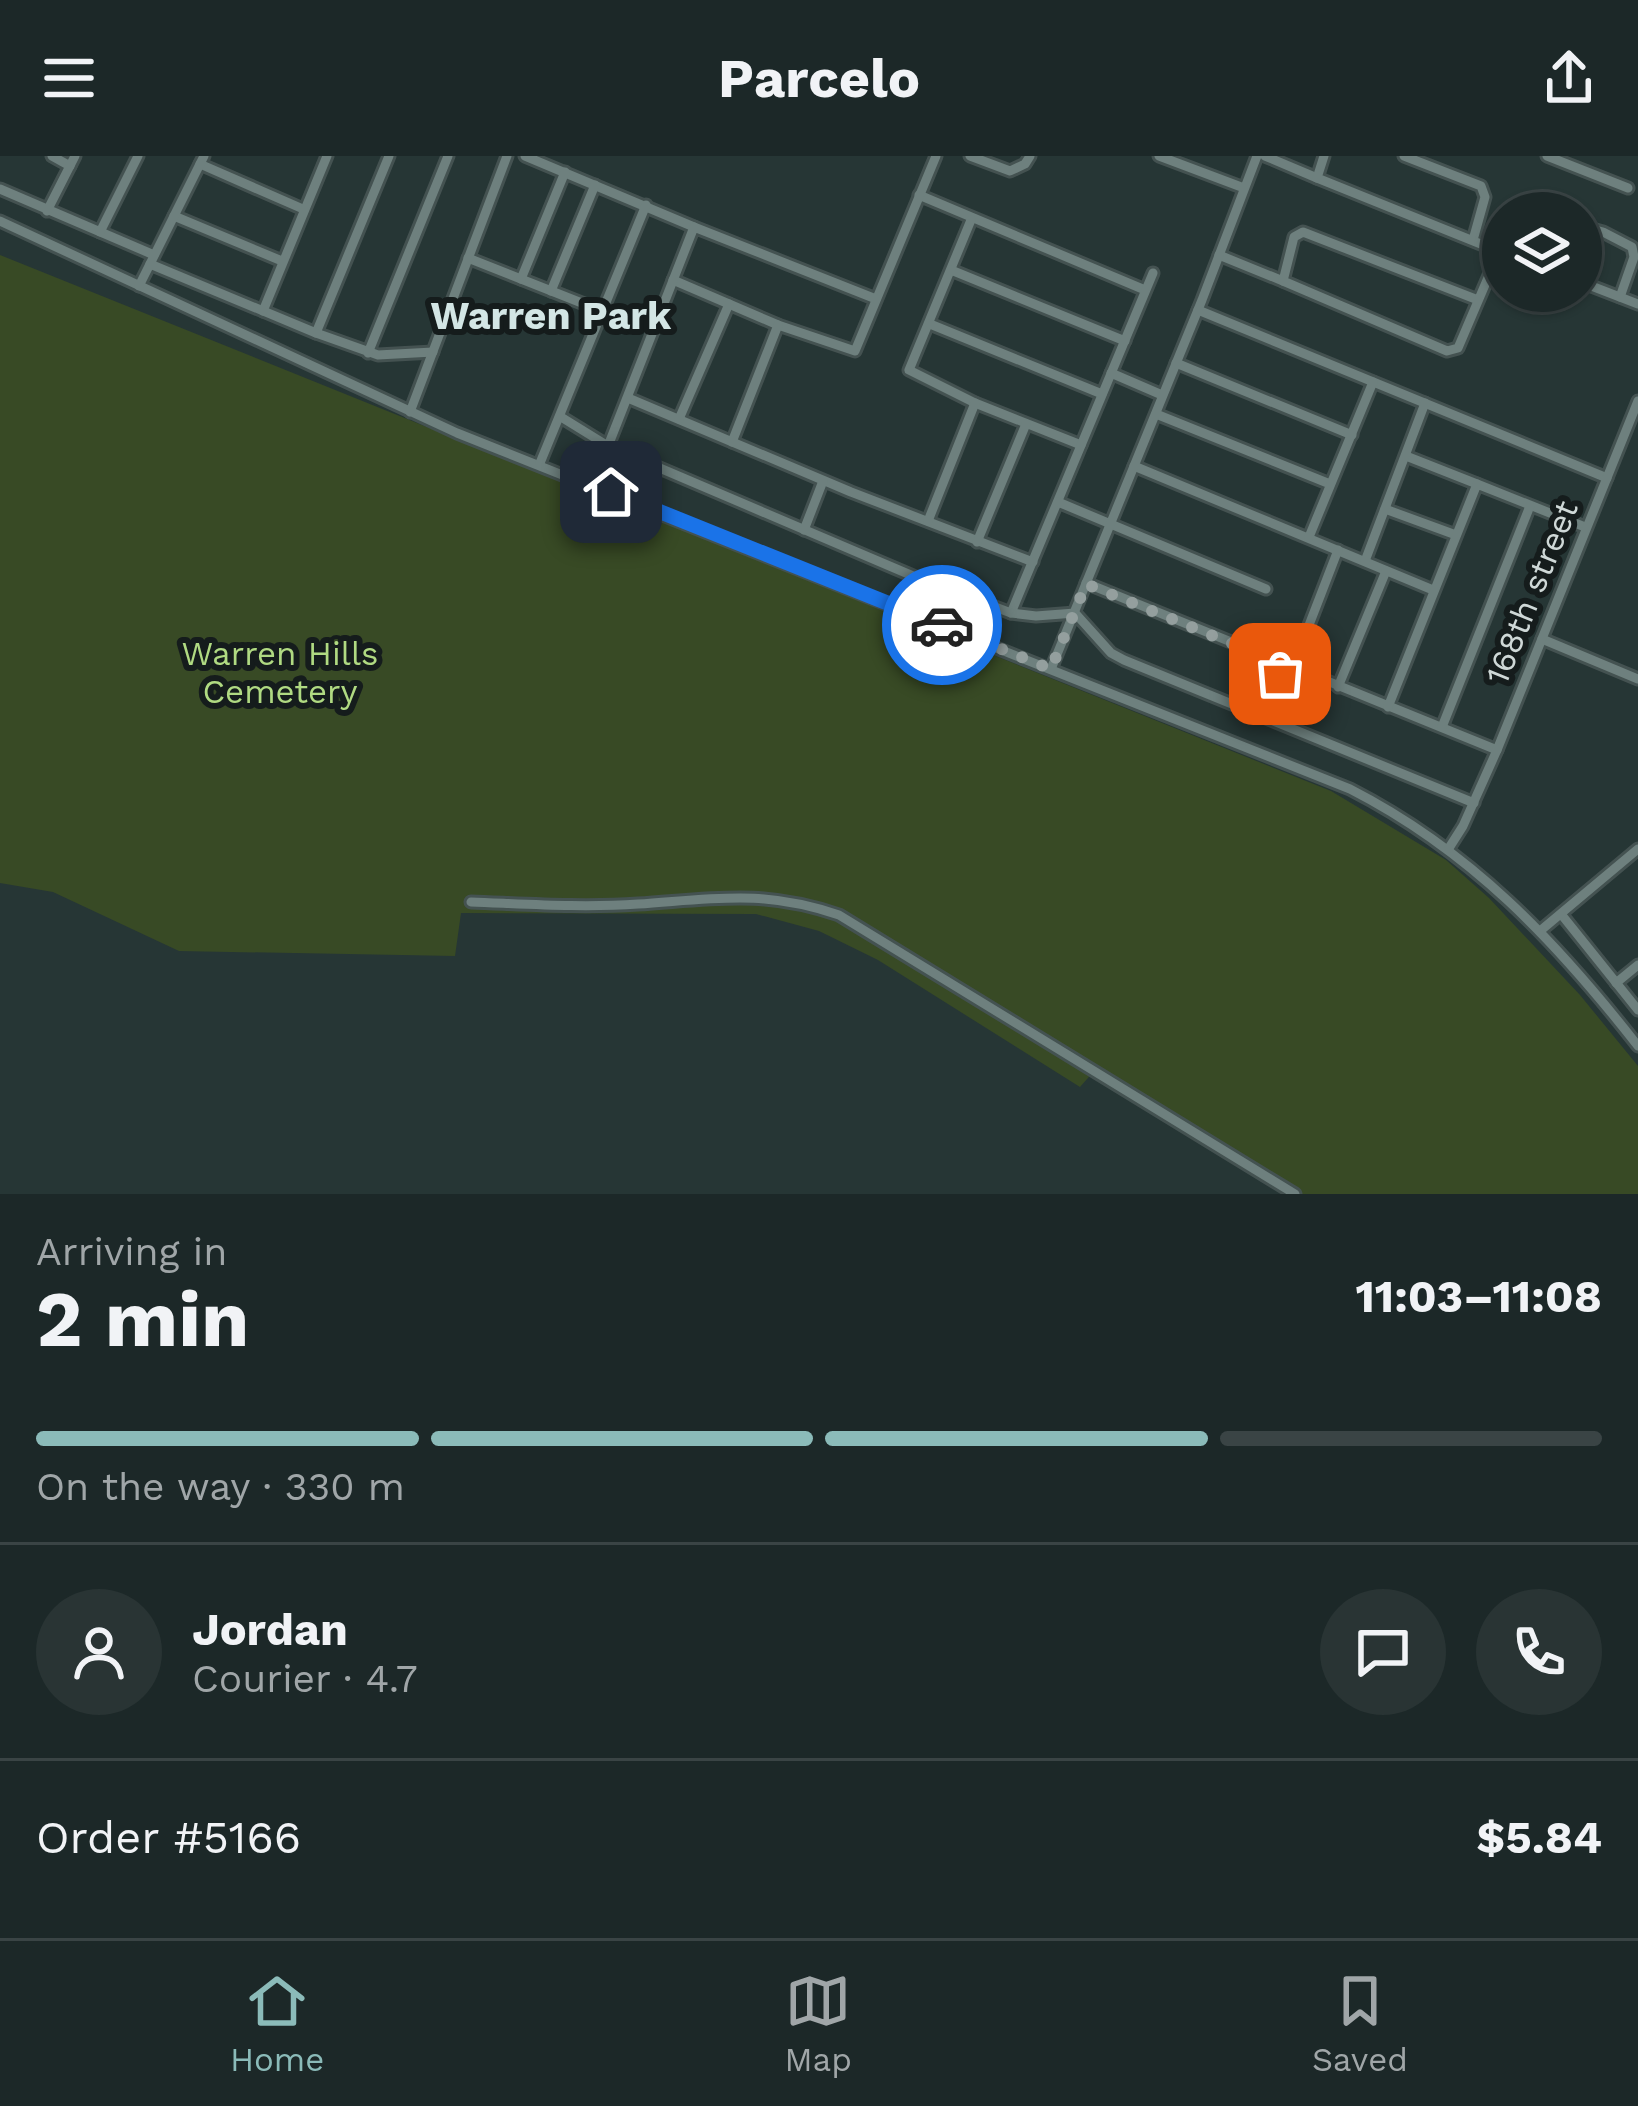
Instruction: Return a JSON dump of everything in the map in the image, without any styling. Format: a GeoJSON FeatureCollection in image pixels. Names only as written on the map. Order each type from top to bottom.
{"type":"FeatureCollection","features":[{"type":"Feature","properties":{"kind":"street"},"geometry":{"type":"LineString","coordinates":[[47,211],[73,161],[52,156]]}},
{"type":"Feature","properties":{"kind":"street"},"geometry":{"type":"LineString","coordinates":[[100,232],[138,156]]}},
{"type":"Feature","properties":{"kind":"street"},"geometry":{"type":"LineString","coordinates":[[263,311],[327,156]]}},
{"type":"Feature","properties":{"kind":"street"},"geometry":{"type":"LineString","coordinates":[[316,333],[389,156]]}},
{"type":"Feature","properties":{"kind":"street"},"geometry":{"type":"LineString","coordinates":[[368,353],[448,156]]}},
{"type":"Feature","properties":{"kind":"street"},"geometry":{"type":"LineString","coordinates":[[410,412],[507,156]]}},
{"type":"Feature","properties":{"kind":"street"},"geometry":{"type":"LineString","coordinates":[[524,156],[876,299]]}},
{"type":"Feature","properties":{"kind":"street"},"geometry":{"type":"LineString","coordinates":[[673,280],[778,325],[855,351],[936,156]]}},
{"type":"Feature","properties":{"kind":"street"},"geometry":{"type":"LineString","coordinates":[[970,156],[1010,171],[1030,156]]}},
{"type":"Feature","properties":{"kind":"street"},"geometry":{"type":"LineString","coordinates":[[1160,156],[1244,188]]}},
{"type":"Feature","properties":{"kind":"street"},"geometry":{"type":"LineString","coordinates":[[1194,168],[1199,156]]}},
{"type":"Feature","properties":{"kind":"street"},"geometry":{"type":"LineString","coordinates":[[1051,669],[1244,188],[1261,156],[1482,244]]}},
{"type":"Feature","properties":{"kind":"street"},"geometry":{"type":"LineString","coordinates":[[1316,178],[1324,156]]}},
{"type":"Feature","properties":{"kind":"street"},"geometry":{"type":"LineString","coordinates":[[1404,156],[1481,186],[1485,197],[1472,240]]}},
{"type":"Feature","properties":{"kind":"street"},"geometry":{"type":"LineString","coordinates":[[1547,156],[1628,188]]}},
{"type":"Feature","properties":{"kind":"street"},"geometry":{"type":"LineString","coordinates":[[139,286],[202,160],[303,209]]}},
{"type":"Feature","properties":{"kind":"street"},"geometry":{"type":"LineString","coordinates":[[521,279],[565,172]]}},
{"type":"Feature","properties":{"kind":"street"},"geometry":{"type":"LineString","coordinates":[[551,291],[595,184]]}},
{"type":"Feature","properties":{"kind":"street"},"geometry":{"type":"LineString","coordinates":[[0,189],[263,311],[368,353],[433,352]]}},
{"type":"Feature","properties":{"kind":"street"},"geometry":{"type":"LineString","coordinates":[[919,195],[1145,290]]}},
{"type":"Feature","properties":{"kind":"street"},"geometry":{"type":"LineString","coordinates":[[539,463],[646,205]]}},
{"type":"Feature","properties":{"kind":"street"},"geometry":{"type":"LineString","coordinates":[[174,216],[283,261]]}},
{"type":"Feature","properties":{"kind":"street"},"geometry":{"type":"LineString","coordinates":[[0,220],[410,412],[1326,778],[1401,816],[1449,848],[1540,931],[1638,1046]]}},
{"type":"Feature","properties":{"kind":"street"},"geometry":{"type":"LineString","coordinates":[[971,220],[909,370],[975,403],[1081,445]]}},
{"type":"Feature","properties":{"kind":"street"},"geometry":{"type":"LineString","coordinates":[[608,446],[694,227]]}},
{"type":"Feature","properties":{"kind":"street"},"geometry":{"type":"LineString","coordinates":[[1602,231],[1631,247],[1634,257],[1620,297]]}},
{"type":"Feature","properties":{"kind":"street"},"geometry":{"type":"LineString","coordinates":[[1283,281],[1294,237],[1303,232],[1478,300]]}},
{"type":"Feature","properties":{"kind":"street"},"geometry":{"type":"LineString","coordinates":[[1219,255],[1447,351],[1458,348],[1482,292]]}},
{"type":"Feature","properties":{"kind":"street"},"geometry":{"type":"LineString","coordinates":[[468,258],[602,311]]}},
{"type":"Feature","properties":{"kind":"street"},"geometry":{"type":"LineString","coordinates":[[951,270],[1125,341]]}},
{"type":"Feature","properties":{"kind":"street"},"geometry":{"type":"LineString","coordinates":[[1011,613],[1153,273]]}},
{"type":"Feature","properties":{"kind":"street"},"geometry":{"type":"LineString","coordinates":[[1602,290],[1638,304]]}},
{"type":"Feature","properties":{"kind":"street"},"geometry":{"type":"LineString","coordinates":[[680,419],[729,304]]}},
{"type":"Feature","properties":{"kind":"street"},"geometry":{"type":"LineString","coordinates":[[1198,310],[1606,478]]}},
{"type":"Feature","properties":{"kind":"street"},"geometry":{"type":"LineString","coordinates":[[930,324],[1102,394]]}},
{"type":"Feature","properties":{"kind":"street"},"geometry":{"type":"LineString","coordinates":[[732,442],[778,325]]}},
{"type":"Feature","properties":{"kind":"street"},"geometry":{"type":"LineString","coordinates":[[1176,363],[1352,434]]}},
{"type":"Feature","properties":{"kind":"street"},"geometry":{"type":"LineString","coordinates":[[1112,373],[1162,395]]}},
{"type":"Feature","properties":{"kind":"street"},"geometry":{"type":"LineString","coordinates":[[1309,537],[1372,382]]}},
{"type":"Feature","properties":{"kind":"street"},"geometry":{"type":"LineString","coordinates":[[628,398],[1034,562]]}},
{"type":"Feature","properties":{"kind":"street","name":"168th street"},"geometry":{"type":"LineString","coordinates":[[1449,848],[1497,750],[1638,401]]}},
{"type":"Feature","properties":{"kind":"street"},"geometry":{"type":"LineString","coordinates":[[928,521],[975,403]]}},
{"type":"Feature","properties":{"kind":"street"},"geometry":{"type":"LineString","coordinates":[[1365,560],[1425,403]]}},
{"type":"Feature","properties":{"kind":"street"},"geometry":{"type":"LineString","coordinates":[[1156,414],[1330,484]]}},
{"type":"Feature","properties":{"kind":"street"},"geometry":{"type":"LineString","coordinates":[[561,417],[608,446],[1011,613],[1075,613]]}},
{"type":"Feature","properties":{"kind":"street"},"geometry":{"type":"LineString","coordinates":[[977,542],[1026,424]]}},
{"type":"Feature","properties":{"kind":"street"},"geometry":{"type":"LineString","coordinates":[[1406,457],[1585,527]]}},
{"type":"Feature","properties":{"kind":"street"},"geometry":{"type":"LineString","coordinates":[[1134,466],[1433,590]]}},
{"type":"Feature","properties":{"kind":"street"},"geometry":{"type":"LineString","coordinates":[[804,530],[824,481]]}},
{"type":"Feature","properties":{"kind":"street"},"geometry":{"type":"LineString","coordinates":[[1388,706],[1477,484]]}},
{"type":"Feature","properties":{"kind":"street"},"geometry":{"type":"LineString","coordinates":[[1058,502],[1266,589]]}},
{"type":"Feature","properties":{"kind":"street"},"geometry":{"type":"LineString","coordinates":[[1442,728],[1530,506]]}},
{"type":"Feature","properties":{"kind":"street"},"geometry":{"type":"LineString","coordinates":[[1384,509],[1456,535]]}},
{"type":"Feature","properties":{"kind":"street"},"geometry":{"type":"LineString","coordinates":[[1262,716],[1276,681],[1299,651],[1338,550]]}},
{"type":"Feature","properties":{"kind":"street"},"geometry":{"type":"LineString","coordinates":[[1338,687],[1386,571]]}},
{"type":"Feature","properties":{"kind":"street"},"geometry":{"type":"LineString","coordinates":[[1086,584],[1497,750]]}},
{"type":"Feature","properties":{"kind":"street"},"geometry":{"type":"LineString","coordinates":[[1075,613],[1116,657],[1474,803]]}},
{"type":"Feature","properties":{"kind":"street"},"geometry":{"type":"LineString","coordinates":[[1542,639],[1638,679]]}},
{"type":"Feature","properties":{"kind":"street"},"geometry":{"type":"LineString","coordinates":[[1540,931],[1638,849]]}},
{"type":"Feature","properties":{"kind":"street"},"geometry":{"type":"LineString","coordinates":[[471,902],[640,904],[676,898],[764,898],[839,915],[1295,1194]]}},
{"type":"Feature","properties":{"kind":"street"},"geometry":{"type":"LineString","coordinates":[[1562,914],[1638,1010]]}},
{"type":"Feature","properties":{"kind":"street"},"geometry":{"type":"LineString","coordinates":[[1616,983],[1638,965]]}},
{"type":"Feature","properties":{"kind":"green space","name":"Warren Hills Cemetery"},"geometry":{"type":"Polygon","coordinates":[[[0,255],[1331,791],[1446,860],[1489,898],[1580,995],[1638,1066],[1638,1194],[1301,1194],[1095,1070],[1080,1087],[878,960],[819,931],[756,914],[461,913],[455,956],[179,951],[53,892],[0,883],[0,255]]]}},
{"type":"Feature","properties":{"kind":"way so far"},"geometry":{"type":"LineString","coordinates":[[942,625],[1051,669],[1086,584],[1287,666],[1280,674]]}},
{"type":"Feature","properties":{"kind":"district","name":"Warren Park"},"geometry":{"type":"Point","coordinates":[551,315]}},
{"type":"Feature","properties":{"kind":"route"},"geometry":{"type":"LineString","coordinates":[[611,492],[942,625]]}}]}
